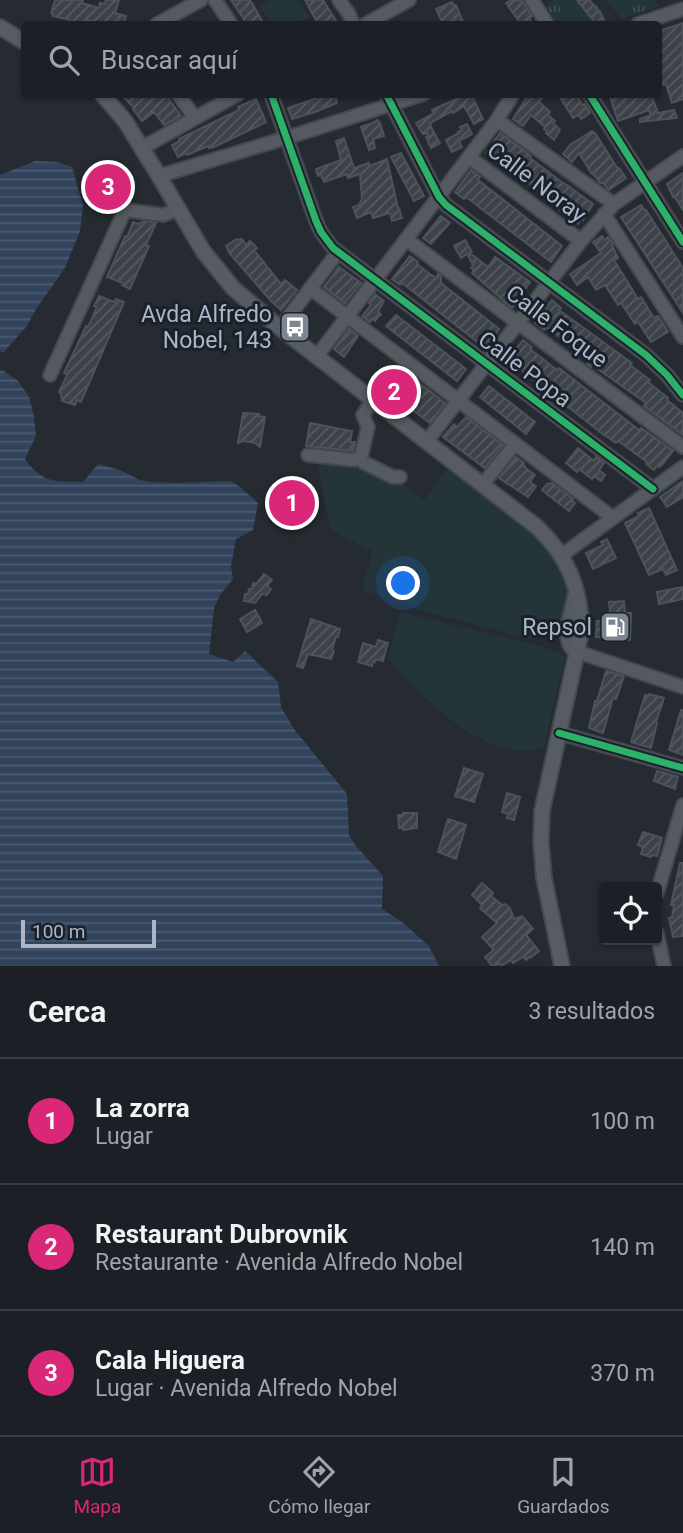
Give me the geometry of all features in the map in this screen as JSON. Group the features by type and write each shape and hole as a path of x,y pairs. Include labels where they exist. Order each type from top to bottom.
{"main road":[{"path":"0,27 21,40"},
{"path":"105,98 142,148 203,251 244,299 484,484 537,527 562,555 575,581 582,616 581,633 542,811 541,842 544,878 562,966"}],"street":[{"path":"162,21 201,0"},
{"path":"215,0 229,21"},
{"path":"339,0 352,21"},
{"path":"371,21 409,0"},
{"path":"532,0 545,21"},
{"path":"647,21 683,9"},
{"path":"181,98 195,118"},
{"path":"142,148 231,98"},
{"name":"Calle Popa","path":"272,98 327,242 653,489"},
{"path":"317,356 497,120 511,98"},
{"path":"592,98 683,242"},
{"path":"159,176 286,138 389,100 439,197 446,205 646,355 681,388"},
{"path":"497,120 614,204"},
{"path":"427,441 580,241 604,214 614,204 683,156"},
{"name":"Calle Noray","path":"469,157 580,241"},
{"path":"50,375 125,210 163,215 178,209"},
{"path":"604,214 683,337"},
{"name":"Calle Foque","path":"406,239 683,447"},
{"path":"280,328 338,252"},
{"path":"310,288 613,518"},
{"path":"309,455 354,460 359,458 368,427 363,415 373,400"},
{"path":"484,484 515,444"},
{"path":"359,458 393,477 400,477"},
{"path":"562,555 683,467"},
{"path":"575,651 683,687"},
{"path":"559,733 683,768"},
{"path":"660,882 683,805"},
{"path":"660,945 664,966"}],"green space":[{"path":"272,0 298,0 310,17 302,21 270,21 260,7"},
{"path":"553,0 593,0 609,21 554,21 545,6"},
{"path":"606,0 655,0 659,6 622,19"},
{"path":"316,459 358,464 399,481 424,500 448,468 520,523 551,554 570,594 564,627 538,631 536,637 530,639 401,605 362,590 372,551 331,530"},
{"path":"400,612 542,647 565,657 544,747 523,751 501,748 458,725 418,691 388,658"}],"water":[{"path":"35,161 57,162 72,167 83,205 80,231 65,268 27,326 3,353 0,350 0,175"},
{"path":"2,370 18,381 29,397 36,436 25,459 44,477 57,481 83,482 98,464 150,482 230,481 258,503 253,530 236,539 231,566 233,579 220,595 214,608 209,654 233,662 245,651 278,682 281,707 294,729 347,794 349,835 383,876 382,909 402,922 429,946 439,966 0,966"}],"building":[{"path":"55,0 83,0 82,3 99,8 100,3 105,4 106,0 119,0 115,13 126,16 125,21 70,21 51,13"},
{"path":"231,0 250,0 262,21 245,21"},
{"path":"305,0 323,0 336,21 316,21"},
{"path":"522,0 532,16 529,18 531,21 519,21 506,3"},
{"path":"577,0 589,0 604,21 594,21"},
{"path":"452,2 463,21 442,21 436,9"},
{"path":"683,23 683,99 672,103 666,84 663,85 662,82 662,30"},
{"path":"125,98 168,98 181,116 164,125 154,112 142,121"},
{"path":"317,98 336,98 337,103 292,119 288,108"},
{"path":"458,98 473,98 483,119 474,124 464,106 430,123 440,143 431,148 427,133 423,134 416,123 434,113 432,110"},
{"path":"526,98 542,98 539,102 550,112 548,115 560,130 554,140 546,133 545,127 531,115 523,126 513,119"},
{"path":"560,98 578,98 590,113 581,119 579,115 573,118"},
{"path":"610,98 652,98 658,113 674,110 677,118 640,122 640,119 651,115 649,110 618,121"},
{"path":"256,99 266,122 212,148 208,146 178,157 172,145 180,141 179,139"},
{"path":"377,120 384,136 373,139 375,148 369,150 361,127"},
{"path":"467,124 472,134 459,141 462,147 452,152 446,140 459,133 462,130 460,127"},
{"path":"592,131 626,178 609,190 591,173 579,153 572,162 563,154 570,145"},
{"path":"500,133 593,204 583,220 578,224 553,205 551,200 486,152"},
{"path":"344,138 354,168 387,159 402,218 392,221 390,213 373,218 371,212 357,218 353,207 359,205 362,199 360,174 348,178 347,174 324,182 321,175 318,176 316,169 341,160 336,141"},
{"path":"401,153 424,196 414,201 391,157"},
{"path":"471,170 480,177 478,180 562,246 551,262 466,197 464,199 455,192"},
{"path":"683,173 683,210 667,184"},
{"path":"641,205 683,268 683,313 621,217"},
{"path":"441,216 450,223 431,244 423,238"},
{"path":"144,221 156,223 130,289 107,277 133,222 138,224"},
{"path":"602,236 605,240 608,237 613,244 618,258 614,260 638,299 641,297 654,318 658,316 668,332 651,342 638,322 635,324 621,303 618,305 605,285 596,290 588,277 577,285 570,274 601,253 593,242"},
{"path":"242,239 246,245 250,241 257,248 254,250 281,284 285,280 297,290 281,310 230,254 226,246"},
{"path":"465,240 472,252 470,253 488,267 495,257 530,282 512,308 472,273 473,265 467,254 461,258 454,246"},
{"path":"410,256 436,278 438,274 441,276 441,283 499,329 490,344 485,348 402,283 400,285 392,279"},
{"path":"339,267 361,283 345,303 324,287"},
{"path":"375,294 384,301 378,312 381,314 375,321 372,319 370,322 362,316 371,305 369,303"},
{"path":"99,296 114,302 116,299 124,302 81,402 77,400 75,405 62,401 59,392 67,375 64,373 86,326 88,327"},
{"path":"552,300 561,308 559,310 632,363 630,365 650,380 648,382 683,413 683,435 644,406 646,403 587,364 588,362 547,327 544,330 535,323"},
{"path":"396,315 466,369 457,381 386,326"},
{"path":"349,329 358,336 344,357 334,349"},
{"path":"523,340 532,347 530,349 557,370 559,368 639,430 641,428 673,451 662,465 654,470 647,462 600,432 517,367 515,370 505,363"},
{"path":"406,373 445,403 430,423 390,393"},
{"path":"489,386 535,422 526,434 480,397"},
{"path":"243,413 265,417 260,447 255,443 238,443"},
{"path":"466,417 503,445 485,468 443,437 454,424 457,427"},
{"path":"310,423 352,431 350,442 355,442 353,451 306,446"},
{"path":"578,448 594,461 596,457 604,463 599,470 605,475 601,481 594,476 592,479 579,469 577,472 566,463"},
{"path":"516,457 535,475 530,482 536,486 528,497 499,478"},
{"path":"683,481 683,497 667,507 660,497"},
{"path":"552,483 573,499 575,503 569,511 542,490"},
{"path":"649,508 677,570 666,575 663,569 649,575 625,523"},
{"path":"607,539 616,558 593,569 586,553 603,545 601,542"},
{"path":"264,574 272,580 267,586 271,589 267,595 262,594 255,603 244,601 245,594 252,589 253,583 256,584"},
{"path":"683,587 683,599 659,604 657,592"},
{"path":"624,601 625,613 631,613 630,640 596,637 597,621 611,621 609,602"},
{"path":"255,610 262,623 247,632 240,619"},
{"path":"311,619 340,629 331,659 308,654 303,668 297,666"},
{"path":"378,640 388,643 383,661 376,659 372,666 358,662 363,643 376,647"},
{"path":"606,671 624,676 616,699 613,698 603,733 589,728"},
{"path":"645,695 664,698 651,748 631,742"},
{"path":"683,710 683,755 669,750"},
{"path":"464,768 483,774 474,802 455,796"},
{"path":"657,771 678,777 675,789 654,781"},
{"path":"507,793 520,797 514,820 507,818 508,814 502,812"},
{"path":"417,813 417,828 399,828 398,815"},
{"path":"448,819 466,825 456,859 438,852"},
{"path":"643,832 662,838 657,856 641,854 643,847 638,845"},
{"path":"680,863 683,863 683,936 673,937 669,918 672,917 674,905 671,905"},
{"path":"482,883 493,893 491,896 510,908 514,919 522,916 533,929 526,935 539,951 530,958 526,960 523,957 513,963 511,960 501,966 499,963 492,966 485,957 494,950 482,937 497,923 480,908 482,905 472,895"}],"cycle path":[{"path":"272,98 316,221 333,248 653,489"},
{"path":"388,98 439,197 446,205 646,355 683,395"},
{"path":"592,98 683,242"},
{"path":"559,733 683,768"}],"place":[{"name":"Cala Higuera","path":"108,187"},
{"name":"Avda Alfredo Nobel, 143","path":"295,327"},
{"name":"Restaurant Dubrovnik","path":"394,392"},
{"name":"La zorra","path":"292,503"},
{"name":"Repsol","path":"615,627"}]}
